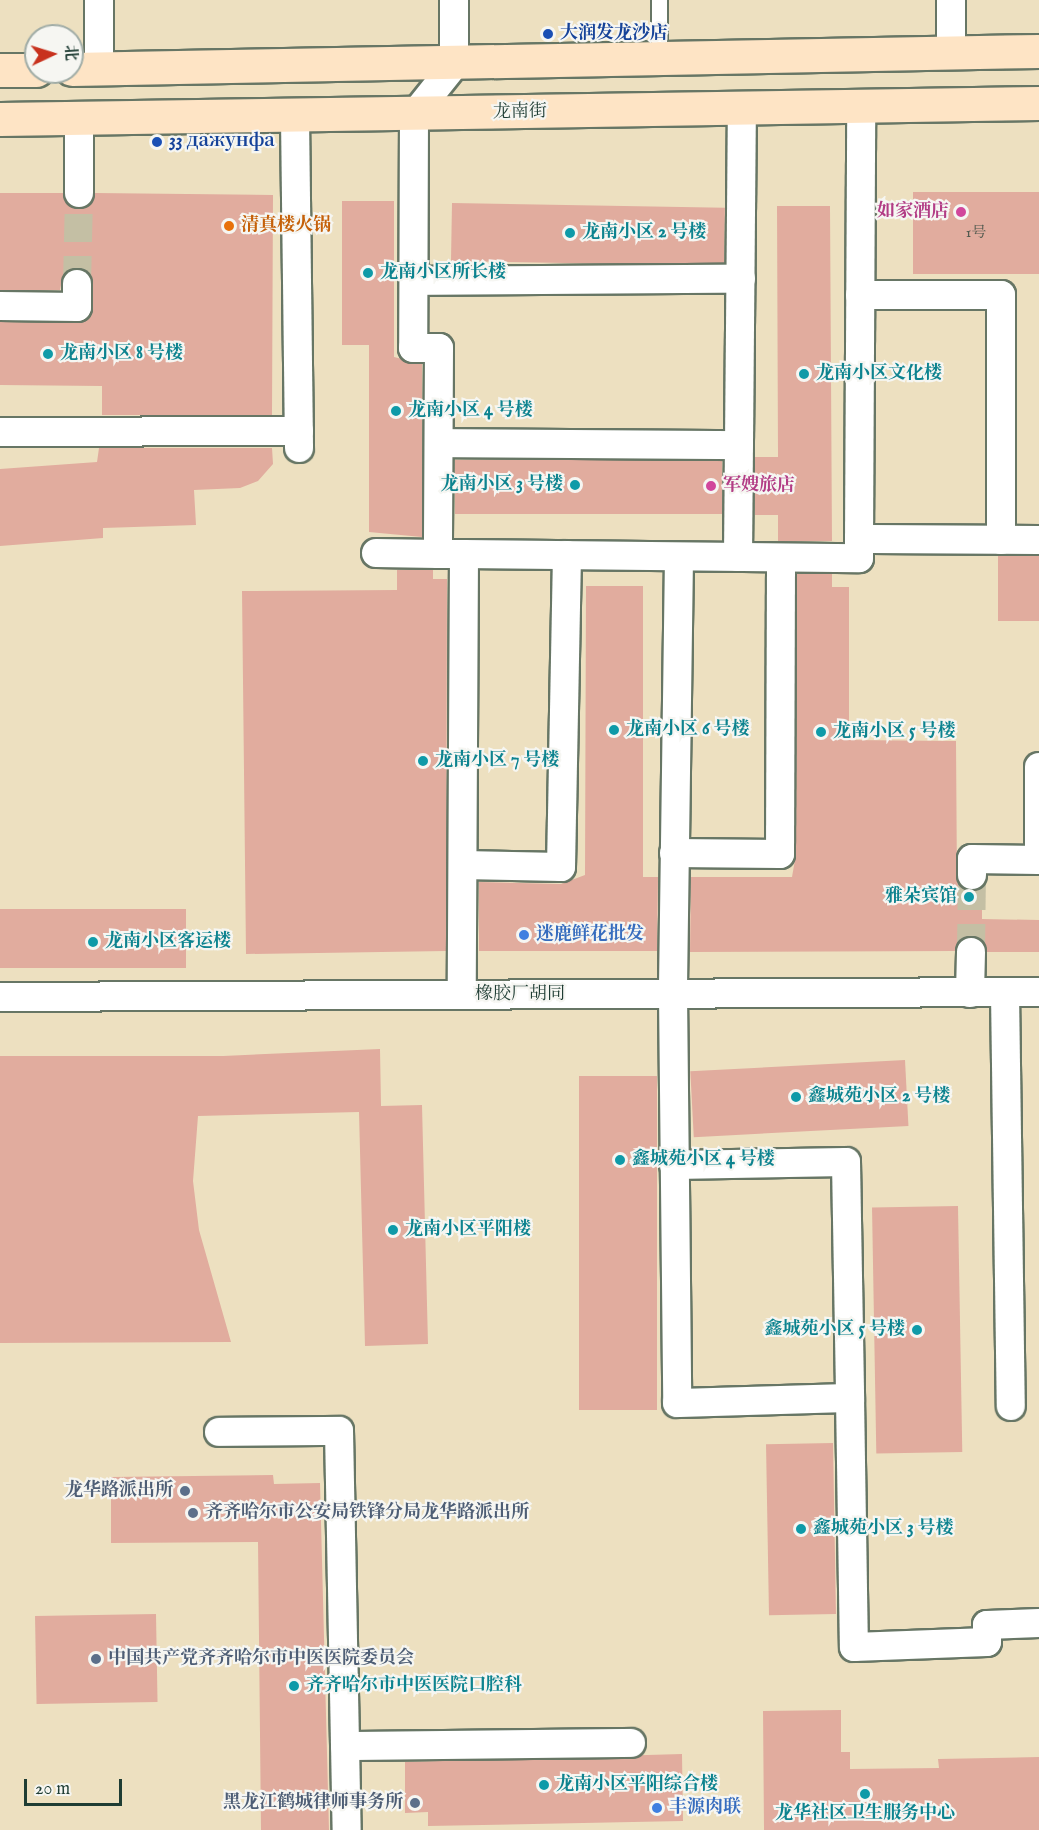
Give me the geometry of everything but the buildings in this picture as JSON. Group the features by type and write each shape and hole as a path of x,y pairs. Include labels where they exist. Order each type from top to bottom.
{"main road":[{"path":"85,69 454,65 1039,51"},
{"path":"0,70 24,70"},
{"name":"龙南街","path":"0,119 295,117 1039,103"}],"street":[{"path":"85,69 99,0"},
{"path":"454,0 454,65 414,115 413,348 439,348 439,443 451,554 463,865 462,995"},
{"path":"951,0 951,53"},
{"path":"376,553 859,558 861,107"},
{"path":"738,558 742,109"},
{"path":"0,432 299,440 295,117"},
{"path":"79,118 79,193"},
{"path":"414,281 741,279"},
{"path":"0,306 77,308 77,285"},
{"path":"860,295 1001,295 1001,540"},
{"path":"439,443 739,446"},
{"path":"859,539 1039,540"},
{"path":"463,865 561,867 567,555"},
{"path":"679,557 673,994 677,1403 850,1398"},
{"path":"674,853 780,854 781,558"},
{"path":"972,876 972,859 1039,860 1039,767"},
{"path":"970,993 971,952"},
{"name":"橡胶厂胡同","path":"0,997 1039,992"},
{"path":"1005,993 1011,1406"},
{"path":"674,1165 846,1162 854,1647 987,1642 987,1625 1039,1623"},
{"path":"219,1432 339,1431 347,1830"},
{"path":"345,1746 631,1743"}],"lane":[{"path":"659,0 659,60"}],"tunnel":[{"path":"77,284 79,193"},
{"path":"971,952 972,875"}],"place":[{"name":"大润发龙沙店","path":"548,34"},
{"name":"33 дажунфа","path":"157,142"},
{"name":"如家酒店","path":"961,212"},
{"name":"清真楼火锅","path":"229,226"},
{"name":"龙南小区 2 号楼","path":"570,233"},
{"name":"龙南小区所长楼","path":"368,273"},
{"name":"龙南小区 8 号楼","path":"48,354"},
{"name":"龙南小区文化楼","path":"804,374"},
{"name":"龙南小区 4 号楼","path":"396,411"},
{"name":"龙南小区 3 号楼","path":"575,485"},
{"name":"军嫂旅店","path":"711,486"},
{"name":"龙南小区 6 号楼","path":"614,730"},
{"name":"龙南小区 5 号楼","path":"821,732"},
{"name":"龙南小区 7 号楼","path":"423,761"},
{"name":"雅朵宾馆","path":"969,897"},
{"name":"迷鹿鲜花批发","path":"524,935"},
{"name":"龙南小区客运楼","path":"93,942"},
{"name":"鑫城苑小区 2 号楼","path":"796,1097"},
{"name":"鑫城苑小区 4 号楼","path":"620,1160"},
{"name":"龙南小区平阳楼","path":"393,1230"},
{"name":"鑫城苑小区 5 号楼","path":"917,1330"},
{"name":"龙华路派出所","path":"185,1491"},
{"name":"齐齐哈尔市公安局铁锋分局龙华路派出所","path":"193,1513"},
{"name":"鑫城苑小区 3 号楼","path":"801,1529"},
{"name":"中国共产党齐齐哈尔市中医医院委员会","path":"96,1659"},
{"name":"齐齐哈尔市中医医院口腔科","path":"294,1686"},
{"name":"龙南小区平阳综合楼","path":"544,1785"},
{"name":"龙华社区卫生服务中心","path":"865,1794"},
{"name":"黑龙江鹤城律师事务所","path":"415,1803"},
{"name":"丰源肉联","path":"657,1808"}]}
